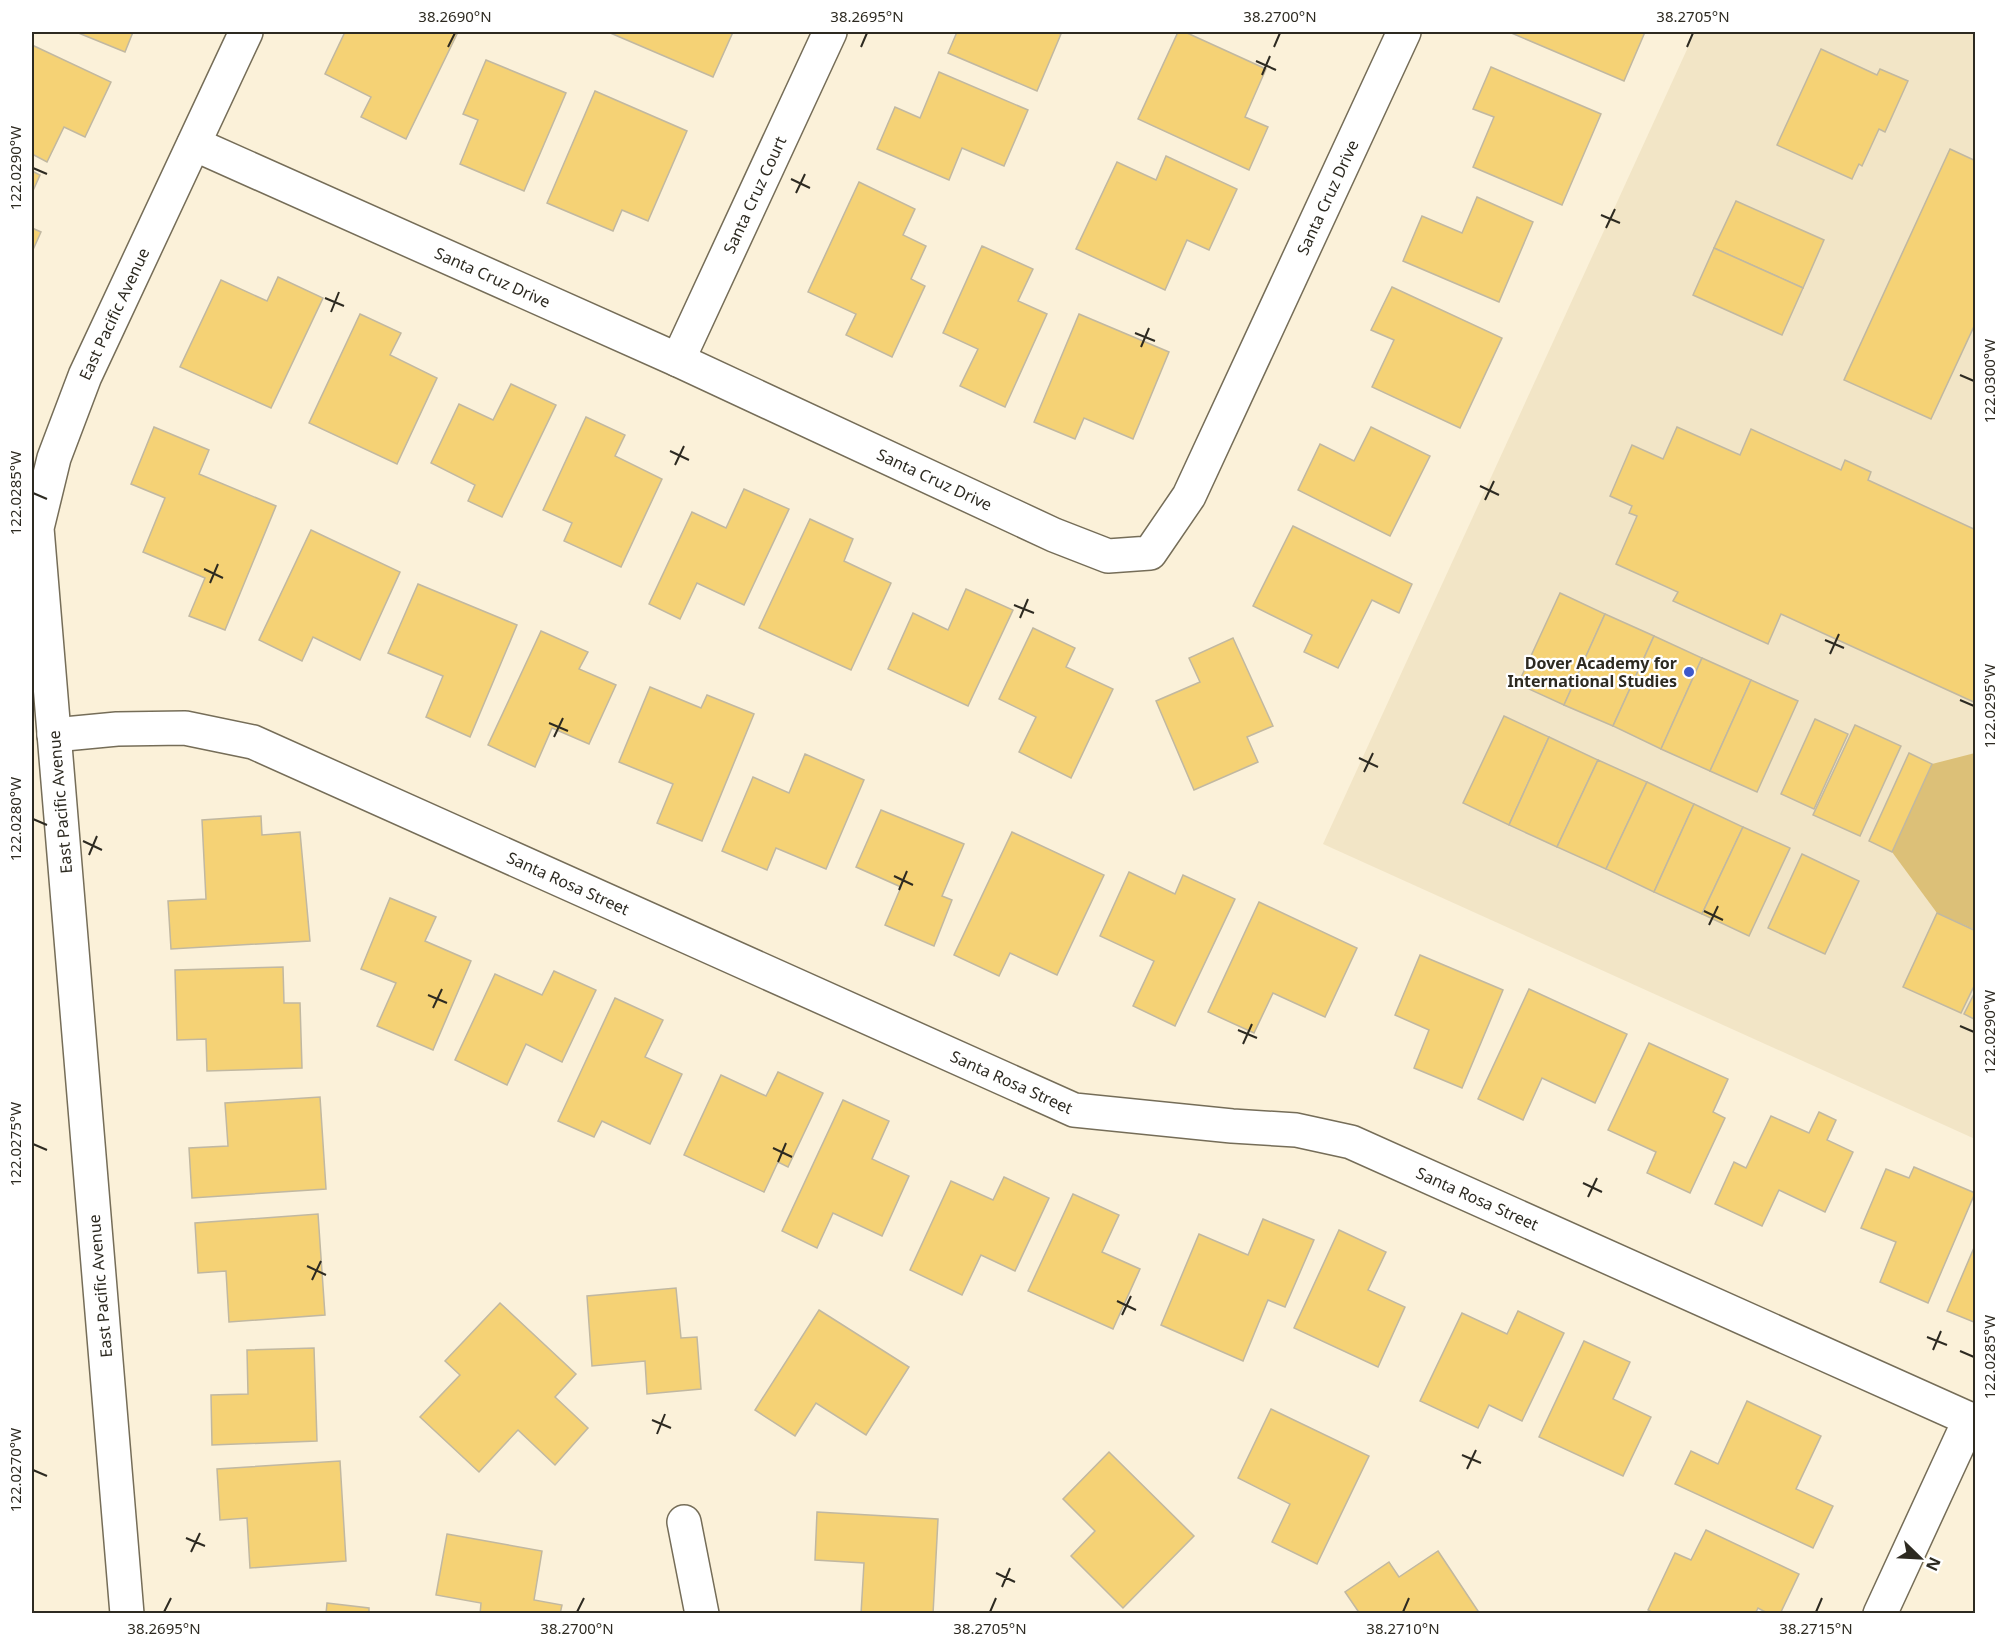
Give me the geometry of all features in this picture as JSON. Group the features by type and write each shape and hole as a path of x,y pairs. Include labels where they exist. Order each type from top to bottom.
{"street":[{"name":"East Pacific Avenue","path":"127,1614 37,528 54,458 85,376 246,32"},
{"name":"Santa Cruz Court","path":"678,360 830,32"},
{"name":"Santa Cruz Drive","path":"194,144 678,360 1054,535 1108,556 1150,553 1189,496 1404,32"},
{"name":"Santa Rosa Street","path":"54,735 117,729 185,728 253,742 1074,1110 1296,1130 1351,1142 1973,1421"},
{"path":"1880,1614 1973,1421"},
{"path":"684,1522 702,1614"}],"shaded area":[{"name":"Dover Academy for International Studies","path":"1695,32 1975,32 1975,1139 1323,844"},
{"path":"1975,753 1975,930 1937,913 1892,852 1932,764"}],"building":[{"path":"76,32 133,32 125,52"},
{"path":"345,32 458,32 406,139 361,117 371,97 325,74"},
{"path":"608,32 733,32 713,77"},
{"path":"957,32 1055,32 1061,34 1037,91 948,53"},
{"path":"1178,32 1185,32 1266,69 1245,117 1268,127 1249,170 1138,119"},
{"path":"1509,32 1645,32 1624,81"},
{"path":"32,45 111,82 85,137 64,127 47,162 32,154"},
{"path":"1821,49 1877,75 1880,69 1908,81 1885,132 1879,129 1862,166 1859,164 1852,179 1777,145"},
{"path":"486,60 566,93 524,191 460,164 478,120 463,114"},
{"path":"1491,67 1601,114 1562,205 1473,167 1494,117 1473,109"},
{"path":"939,72 1028,110 1004,166 962,148 949,180 877,149 895,107 920,118"},
{"path":"595,91 687,131 648,221 622,210 613,231 547,203"},
{"path":"1950,149 1976,161 1976,322 1931,419 1844,380"},
{"path":"1166,156 1237,189 1209,250 1187,240 1165,290 1076,249 1117,162 1156,180"},
{"path":"32,171 40,175 32,193"},
{"path":"859,182 915,209 903,235 926,246 911,279 925,286 892,357 846,335 856,314 808,292"},
{"path":"1477,197 1533,222 1499,302 1403,261 1422,216 1462,233"},
{"path":"1736,201 1824,240 1803,288 1714,248"},
{"path":"32,228 41,232 32,252"},
{"path":"982,246 1033,269 1018,301 1047,314 1005,407 960,386 978,349 943,333"},
{"path":"1714,248 1803,288 1782,335 1693,295"},
{"path":"278,277 323,298 271,408 180,367 221,280 267,301"},
{"path":"1392,287 1502,338 1460,428 1372,387 1394,340 1371,330"},
{"path":"360,314 401,333 390,355 437,378 397,464 309,423"},
{"path":"1079,314 1169,352 1133,439 1084,418 1075,439 1034,422"},
{"path":"511,384 556,405 502,517 468,501 475,485 431,463 459,404 493,420"},
{"path":"586,417 625,435 615,456 662,479 621,567 564,541 572,523 543,510"},
{"path":"154,427 209,450 199,474 276,506 225,630 189,616 205,578 143,552 165,498 131,484"},
{"path":"1371,427 1430,456 1390,536 1298,490 1320,444 1354,461"},
{"path":"1677,427 1740,455 1751,429 1841,470 1845,460 1871,472 1868,480 1976,530 1976,703 1781,614 1768,644 1673,601 1678,592 1616,564 1637,516 1629,513 1632,506 1610,496 1632,445 1663,459"},
{"path":"744,489 789,509 744,605 697,583 680,619 649,604 692,512 726,528"},
{"path":"810,519 853,539 844,561 891,583 851,670 759,628"},
{"path":"1293,526 1412,584 1399,613 1372,600 1338,668 1304,652 1312,635 1253,606"},
{"path":"311,530 400,572 360,660 313,637 302,661 259,640"},
{"path":"418,584 517,625 470,737 426,717 443,676 388,653"},
{"path":"966,589 1013,610 968,706 888,669 913,613 948,630"},
{"path":"1560,593 1605,614 1564,705 1518,684"},
{"path":"1605,614 1654,636 1613,726 1564,705"},
{"path":"1033,628 1075,648 1066,667 1113,689 1071,778 1019,752 1036,717 999,699"},
{"path":"541,631 588,652 579,669 616,685 589,744 552,728 535,767 488,745"},
{"path":"1654,636 1702,658 1661,749 1613,726"},
{"path":"1233,638 1273,726 1247,737 1258,762 1194,790 1156,701 1200,682 1189,658"},
{"path":"1702,658 1751,680 1710,771 1661,749"},
{"path":"1751,680 1798,701 1757,792 1710,771"},
{"path":"650,687 701,708 707,695 754,714 702,841 657,823 673,784 619,762"},
{"path":"1504,716 1549,737 1509,825 1463,803"},
{"path":"1815,719 1848,734 1814,809 1781,794"},
{"path":"1855,725 1901,746 1860,836 1813,815"},
{"path":"1549,737 1598,760 1557,847 1509,825"},
{"path":"1909,753 1932,764 1892,852 1869,841"},
{"path":"805,754 864,780 826,869 776,848 767,870 722,851 753,777 789,793"},
{"path":"1598,760 1647,782 1606,869 1557,847"},
{"path":"1647,782 1694,804 1654,892 1606,869"},
{"path":"1694,804 1743,827 1702,914 1654,892"},
{"path":"881,810 964,844 942,896 952,900 934,946 885,925 901,887 856,867"},
{"path":"261,816 262,835 300,832 310,941 171,949 168,901 206,899 202,820"},
{"path":"1743,827 1790,848 1749,936 1702,914"},
{"path":"1012,832 1104,875 1057,975 1010,953 999,976 954,955"},
{"path":"1802,854 1859,881 1825,954 1768,928"},
{"path":"1129,872 1175,894 1183,875 1235,899 1175,1026 1133,1006 1154,961 1100,936"},
{"path":"390,898 436,917 425,941 471,961 433,1050 377,1026 396,983 361,969"},
{"path":"1259,902 1357,948 1325,1017 1273,993 1254,1033 1208,1012"},
{"path":"1937,913 1976,931 1976,982 1961,1013 1903,987"},
{"path":"1420,955 1503,990 1462,1088 1414,1068 1429,1030 1395,1015"},
{"path":"283,967 284,1003 300,1003 302,1068 207,1071 206,1039 177,1040 175,970"},
{"path":"554,971 596,990 562,1062 526,1044 507,1085 455,1060 495,974 542,995"},
{"path":"1529,989 1627,1034 1595,1103 1542,1078 1523,1120 1478,1099"},
{"path":"1976,990 1976,1020 1964,1014"},
{"path":"615,998 663,1020 645,1057 682,1074 650,1144 602,1121 594,1137 558,1121"},
{"path":"1649,1043 1728,1079 1713,1112 1725,1118 1690,1193 1647,1173 1656,1152 1608,1130"},
{"path":"778,1072 823,1093 788,1167 778,1162 764,1192 684,1155 721,1075 766,1096"},
{"path":"320,1097 326,1189 192,1198 189,1148 228,1146 225,1103"},
{"path":"843,1100 889,1121 872,1159 909,1176 882,1236 833,1213 817,1248 782,1231"},
{"path":"1819,1112 1836,1120 1827,1140 1853,1152 1825,1212 1779,1190 1762,1226 1715,1204 1734,1162 1746,1168 1771,1116 1809,1133"},
{"path":"1914,1167 1975,1193 1928,1303 1880,1282 1896,1242 1861,1228 1886,1169 1909,1178"},
{"path":"1004,1177 1049,1198 1015,1271 981,1255 962,1295 910,1270 951,1181 993,1200"},
{"path":"1073,1194 1119,1215 1102,1252 1140,1269 1113,1329 1028,1291"},
{"path":"318,1214 325,1315 229,1322 226,1271 198,1273 195,1223"},
{"path":"1263,1219 1314,1240 1285,1307 1268,1300 1243,1361 1161,1325 1199,1234 1248,1255"},
{"path":"1339,1230 1386,1252 1368,1290 1405,1307 1378,1367 1294,1328"},
{"path":"1976,1243 1976,1323 1947,1311"},
{"path":"676,1288 681,1338 697,1337 701,1389 647,1394 645,1361 592,1366 587,1296"},
{"path":"500,1303 576,1374 555,1397 588,1428 555,1465 518,1430 479,1472 420,1417 460,1375 445,1361"},
{"path":"819,1310 909,1367 866,1435 816,1403 795,1436 755,1410"},
{"path":"1518,1311 1564,1333 1522,1421 1489,1405 1478,1428 1420,1401 1462,1313 1507,1334"},
{"path":"1584,1341 1630,1362 1613,1399 1651,1417 1623,1476 1539,1437"},
{"path":"314,1348 317,1441 212,1445 211,1395 248,1394 247,1350"},
{"path":"1747,1401 1821,1436 1796,1489 1833,1506 1813,1548 1675,1484 1691,1451 1718,1464"},
{"path":"1271,1409 1369,1456 1317,1564 1272,1542 1290,1504 1238,1478"},
{"path":"1109,1452 1194,1536 1123,1608 1071,1556 1095,1531 1063,1499"},
{"path":"340,1461 346,1561 250,1568 247,1518 220,1520 217,1469"},
{"path":"817,1512 938,1519 933,1614 861,1614 864,1563 815,1560"},
{"path":"1706,1530 1799,1574 1780,1614 1769,1614 1758,1608 1755,1614 1655,1614 1648,1610 1675,1553 1691,1560"},
{"path":"447,1534 542,1551 534,1600 562,1605 560,1614 480,1614 481,1603 436,1595"},
{"path":"1438,1551 1480,1614 1360,1614 1345,1592 1389,1562 1399,1577"},
{"path":"327,1603 369,1608 369,1614 326,1614"}],"place":[{"name":"Dover Academy for International Studies","path":"1689,672"}]}
